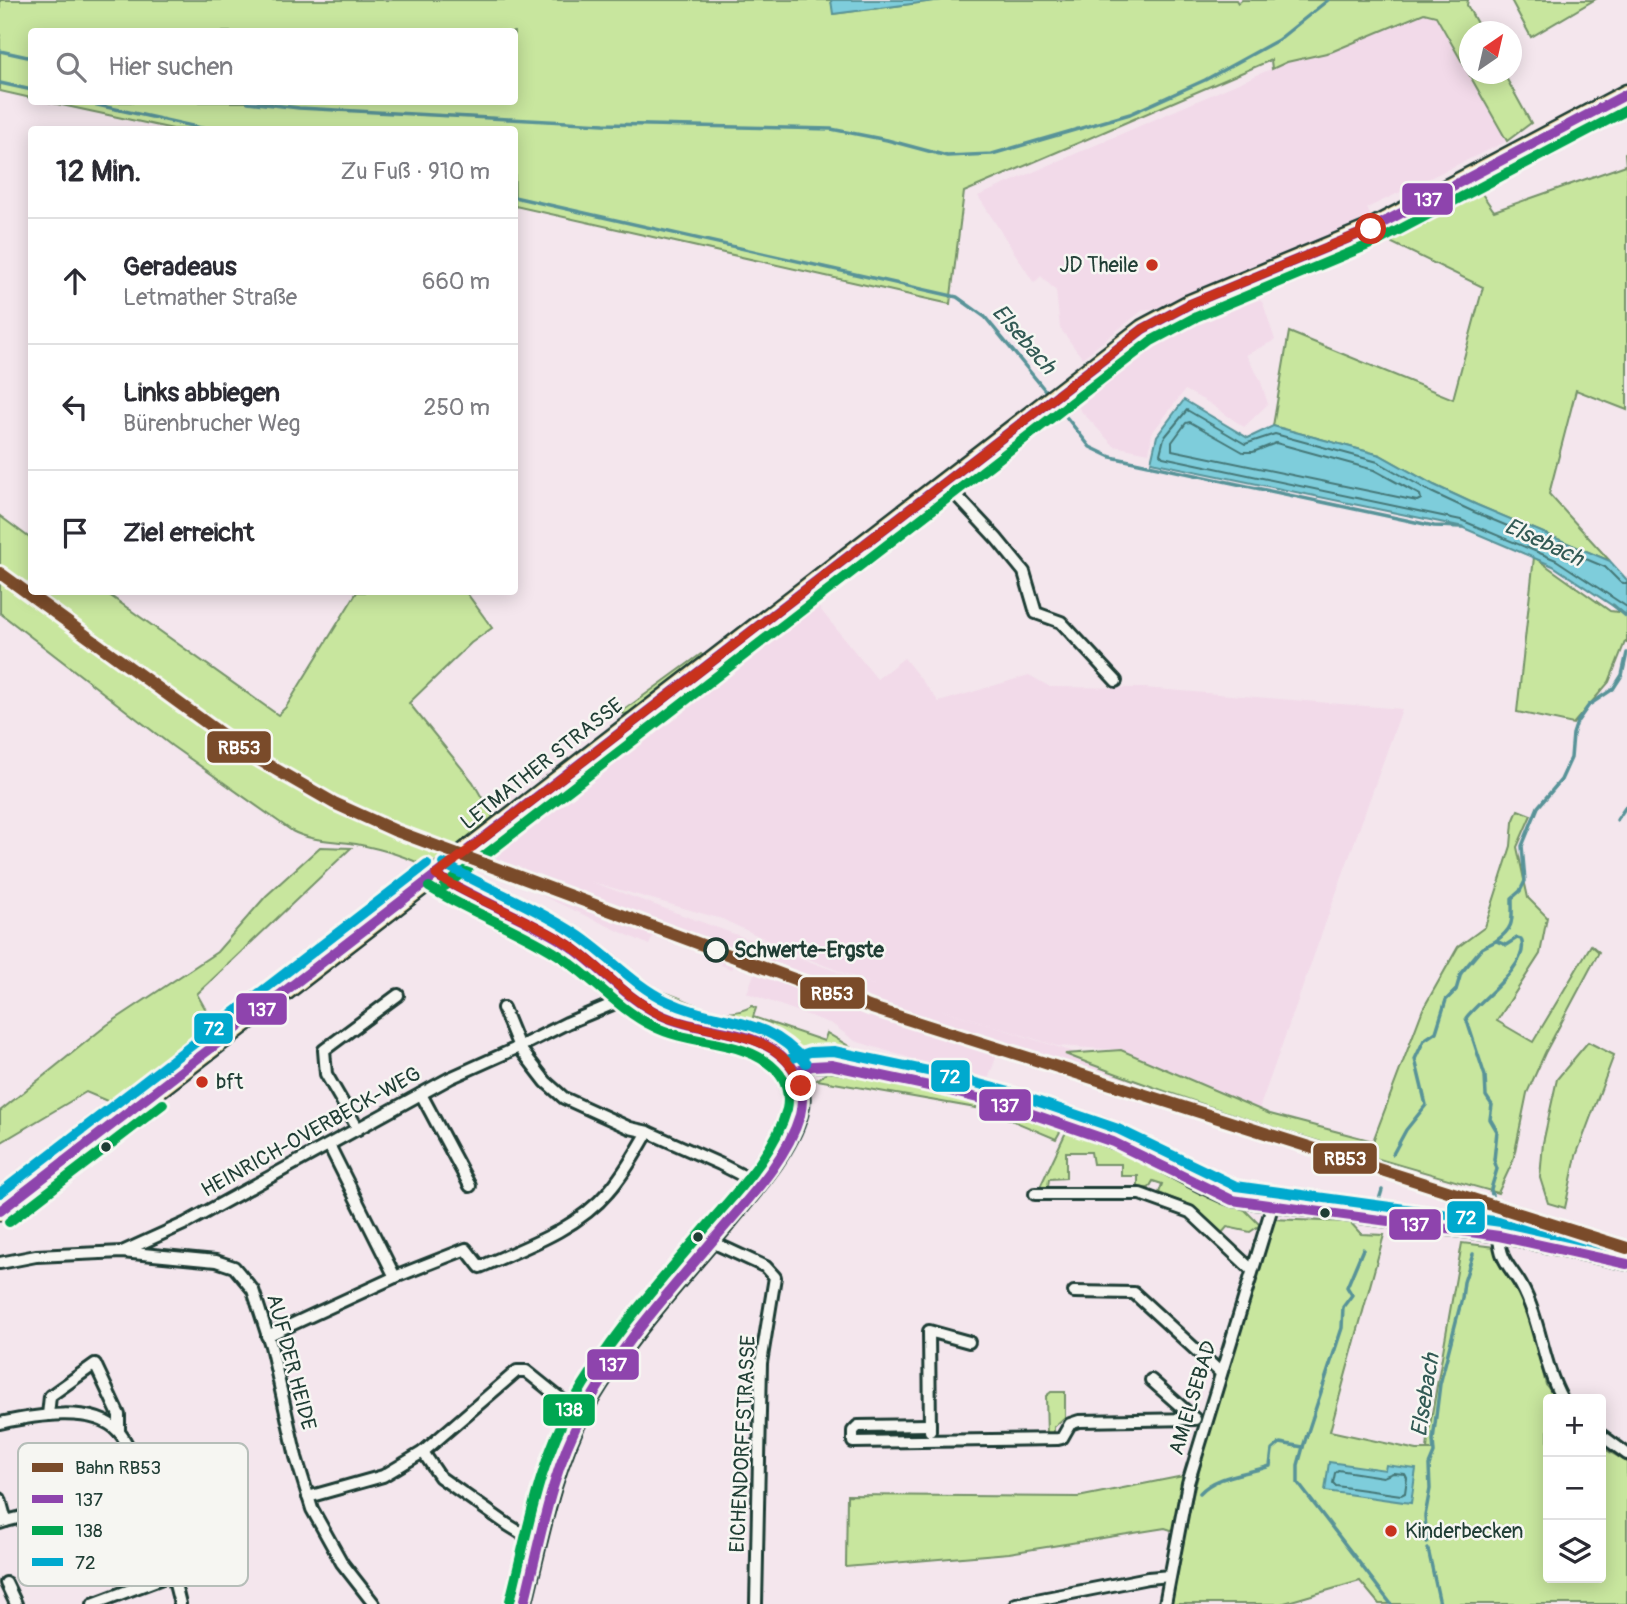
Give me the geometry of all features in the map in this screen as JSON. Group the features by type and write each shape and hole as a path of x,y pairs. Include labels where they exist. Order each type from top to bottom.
{"main road":[{"name":"LETMATHER STRASSE","path":"0,1211 1143,329 1173,312 1371,229 1627,94"}],"street":[{"path":"944,482 997,538 1024,572 1036,613 1060,622 1116,681"},
{"path":"436,875 566,943 629,994 660,1014 756,1041 784,1057 801,1086 802,1099 798,1119 787,1142 759,1184 626,1349 582,1416 565,1454 524,1604"},
{"path":"358,1129 326,1074 324,1050 398,995"},
{"name":"HEINRICH-OVERBECK-WEG","path":"122,1252 186,1223 450,1078 615,1003"},
{"path":"503,1007 519,1047 546,1082 564,1098 630,1128 648,1132 759,1184"},
{"path":"795,1072 812,1066 831,1065 983,1098 1035,1113 1142,1154 1211,1192 1232,1200 1499,1236 1627,1264"},
{"path":"421,1094 470,1186"},
{"path":"267,1336 396,1277 466,1250 480,1267 568,1226 608,1192 628,1166 648,1132"},
{"path":"329,1145 396,1277"},
{"path":"1035,1194 1140,1194 1153,1198 1190,1212 1252,1270"},
{"name":"AM ELSEBAD","path":"1165,1604 1200,1421 1221,1373 1272,1207"},
{"path":"1499,1236 1503,1259 1521,1285 1531,1307 1553,1382 1559,1394"},
{"name":"EICHENDORFFSTRASSE","path":"712,1242 766,1267 775,1277 761,1363 756,1604"},
{"name":"AUF DER HEIDE","path":"0,1264 36,1256 122,1252 216,1261 234,1267 253,1290 312,1509 342,1563 374,1604"},
{"path":"1074,1292 1134,1293 1221,1373"},
{"path":"930,1441 929,1331 969,1342"},
{"path":"48,1415 50,1396 95,1364 119,1415 119,1432 124,1443"},
{"path":"308,1497 383,1476 423,1452 517,1371 526,1371 582,1416"},
{"path":"1151,1380 1200,1421"},
{"path":"0,1423 33,1416 77,1415 102,1422 119,1432"},
{"path":"930,1425 858,1426 853,1431 853,1442 1058,1439 1062,1438 1070,1424 1079,1421 1200,1421"},
{"path":"1606,1439 1627,1454"},
{"path":"423,1452 440,1477 539,1544"},
{"path":"0,1499 3,1522"},
{"path":"1016,1604 1170,1576"},
{"path":"6,1583 16,1604"},
{"path":"93,1604 141,1586"},
{"path":"176,1586 180,1604"}],"shaded area":[{"path":"1424,13 1436,16 1459,56 1459,84 1475,84 1507,141 1367,208 1371,217 1152,310 1143,310 1082,358 1060,328 1056,291 1041,276 1034,283 978,196 1287,62 1331,52"},
{"path":"1246,288 1263,303 1275,340 1246,355 1260,379 1268,404 1244,427 1185,390 1152,433 1149,453 1114,446 1081,411 1073,398 1143,344"},
{"path":"807,593 877,679 904,658 939,702 1029,675 1050,687 1144,688 1402,709 1259,1109 1121,1050 1057,1046 934,1007 1092,1058 1193,1102 1195,1119 997,1055 987,1082 855,1041 832,1024 747,993 754,974 733,966 731,969 721,965 721,962 653,936 649,945 467,864 474,858 492,863 517,831","holes":["592,882 722,919 806,958 874,985"]}],"green space":[{"path":"0,0 831,0 834,14 942,0 1236,0 1238,3 1242,0 1468,0 1467,5 1476,21 1459,21 1459,56 1436,16 1424,13 1331,52 1287,62 1272,69 1271,60 964,192 950,304 518,207 518,126 159,126 62,105 518,105 518,28 28,28 28,97 0,91"},
{"path":"1511,0 1594,0 1531,37"},
{"path":"1475,84 1510,84 1531,123 1507,141"},
{"path":"1627,152 1627,410 1576,390 1549,494 1610,561 1477,505 1380,455 1273,426 1289,332 1453,399 1483,287 1386,240 1480,191 1494,211 1626,165"},
{"path":"0,516 28,537 28,588 0,566"},
{"path":"1534,557 1610,611 1627,613 1627,643 1625,642 1609,682 1573,724 1517,712"},
{"path":"0,580 222,743 298,788 366,823 444,856 429,868 384,851 316,839 292,831 172,746 0,613"},
{"path":"38,595 109,595 278,715 286,707 355,595 468,595 492,628 471,643 409,703 473,782 493,817 455,850 395,827 324,793 263,756"},
{"path":"701,654 703,656 629,713 624,714 616,709 618,704 624,710"},
{"path":"1518,810 1531,815 1517,847 1528,898 1547,917 1540,954 1497,1021 1533,1042 1591,945 1599,952 1545,1053 1527,1093 1513,1161 1498,1193 1225,1112 1065,1054 1121,1050 1270,1114 1373,1141 1423,1009 1458,947 1485,927 1511,846 1513,822"},
{"path":"320,847 351,848 197,994 216,1028 112,1103 86,1092 0,1143 0,1111 107,1025 217,952 266,896"},
{"path":"652,990 725,1013 752,1006 756,1008 753,1017 824,1041 827,1033 852,1048 997,1092 996,1096 800,1049 759,1030 684,1012 658,1002 649,995"},
{"path":"1588,1042 1614,1055 1576,1156 1565,1208 1548,1203 1540,1178 1543,1143 1557,1079"},
{"path":"828,1072 928,1089 977,1102 976,1108 817,1080"},
{"path":"992,1103 1061,1130 1056,1139 985,1109"},
{"path":"1066,1132 1134,1157 1206,1196 1245,1210 1260,1225 1250,1232 1227,1227 1222,1233 1194,1207 1159,1193 1162,1184 1153,1181 1149,1188 1138,1188 1138,1176 1121,1176 1121,1164 1093,1164 1091,1152 1066,1152 1066,1178 1049,1179 1048,1187 1040,1187"},
{"path":"1270,1219 1350,1222 1361,1234 1384,1235 1330,1431 1417,1450 1432,1450 1427,1449 1429,1431 1462,1243 1495,1247 1508,1277 1528,1310 1546,1385 1553,1394 1543,1394 1543,1583 1606,1583 1606,1450 1627,1462 1627,1604 1379,1604 1360,1581 1281,1604 1171,1604 1168,1596 1223,1375"},
{"path":"1051,1392 1065,1392 1065,1417 1054,1427 1054,1435 1047,1435 1046,1396"},
{"path":"1183,1476 1174,1531 1165,1528 1009,1553 846,1567 847,1495 1078,1497"}],"water":[{"path":"831,0 942,0 833,14"},
{"path":"1184,400 1248,438 1273,426 1380,455 1477,505 1610,561 1627,580 1627,613 1553,566 1459,526 1151,462 1157,436"},
{"path":"1329,1462 1385,1470 1386,1465 1416,1469 1411,1503 1325,1491"}],"waterway":[{"path":"274,105 604,124 831,129 947,156 992,154 1130,114 1205,80 1278,40 1328,0"},
{"path":"0,51 28,57"},
{"name":"Elsebach","path":"0,83 28,89"},
{"name":"Elsebach","path":"98,105 192,126"},
{"name":"Elsebach","path":"518,198 957,297 985,317 1049,395"},
{"name":"Elsebach","path":"1056,404 1090,447 1111,457 1434,526 1462,527"},
{"name":"Elsebach","path":"1613,605 1627,617"},
{"name":"Elsebach","path":"1484,1224 1493,1201 1491,1189 1497,1169 1494,1160 1497,1131 1490,1119 1492,1105 1486,1096 1485,1076 1466,1018 1512,970 1519,959 1521,939 1517,938 1506,945 1496,941 1509,927 1512,898 1520,891 1525,881 1522,846 1538,807 1561,780 1571,758 1577,722 1589,705 1613,689 1622,675 1627,653"},
{"path":"1617,820 1627,805"},
{"path":"1393,1154 1406,1130 1426,1105 1415,1059 1424,1040 1436,1032 1446,1000 1456,990 1461,973 1482,948 1496,941"},
{"path":"1378,1203 1382,1190"},
{"path":"1363,1249 1347,1287 1352,1295 1343,1307 1342,1328 1298,1465 1298,1483 1391,1604"},
{"name":"Elsebach","path":"1427,1542 1425,1516 1430,1489 1429,1465 1434,1453 1433,1440 1440,1384 1473,1254"},
{"path":"1200,1493 1214,1482 1270,1466 1272,1450 1280,1443 1303,1447"},
{"name":"Elsebach","path":"1428,1549 1440,1604"}],"rail line":[{"name":"RB53","path":"0,573 28,593"},
{"name":"RB53","path":"30,595 249,754 334,803 396,831 872,1008 1627,1248"}],"transit line":[{"name":"137","path":"0,1211 1143,329 1190,304 1371,229 1627,94"},
{"name":"138","path":"445,886 1151,341 1196,317 1378,241 1627,110"},
{"name":"72","path":"443,863 560,924 631,978 667,1001 686,1009 758,1028 790,1047 806,1063"},
{"name":"72","path":"0,1193 427,864"},
{"name":"137","path":"436,875 567,944 634,999 659,1014 691,1025 743,1036 774,1050 791,1067 802,1093 800,1115 777,1162 630,1341 583,1413 554,1482 524,1604"},
{"name":"138","path":"429,887 560,956 628,1011 653,1026 684,1037 733,1047 763,1060 779,1074 787,1093 788,1104 781,1126 763,1159 633,1314 572,1404 560,1427 542,1475 510,1601"},
{"name":"72","path":"790,1059 810,1052 834,1051 942,1074 1013,1093 1118,1129 1236,1186 1501,1222 1627,1250"},
{"name":"137","path":"795,1072 812,1066 831,1065 1009,1106 1113,1142 1232,1200 1499,1236 1627,1264"},
{"name":"138","path":"9,1222 163,1104"}],"place":[{"name":"JD Theile","path":"1152,265"},
{"name":"Schwerte-Ergste","path":"716,950"},
{"name":"bft","path":"202,1082"},
{"name":"Kinderbecken","path":"1391,1531"}],"route":[{"path":"801,1086 790,1064 769,1047 743,1036 685,1023 660,1014 629,994 566,943 436,875 1143,329 1190,304 1371,229"}]}
